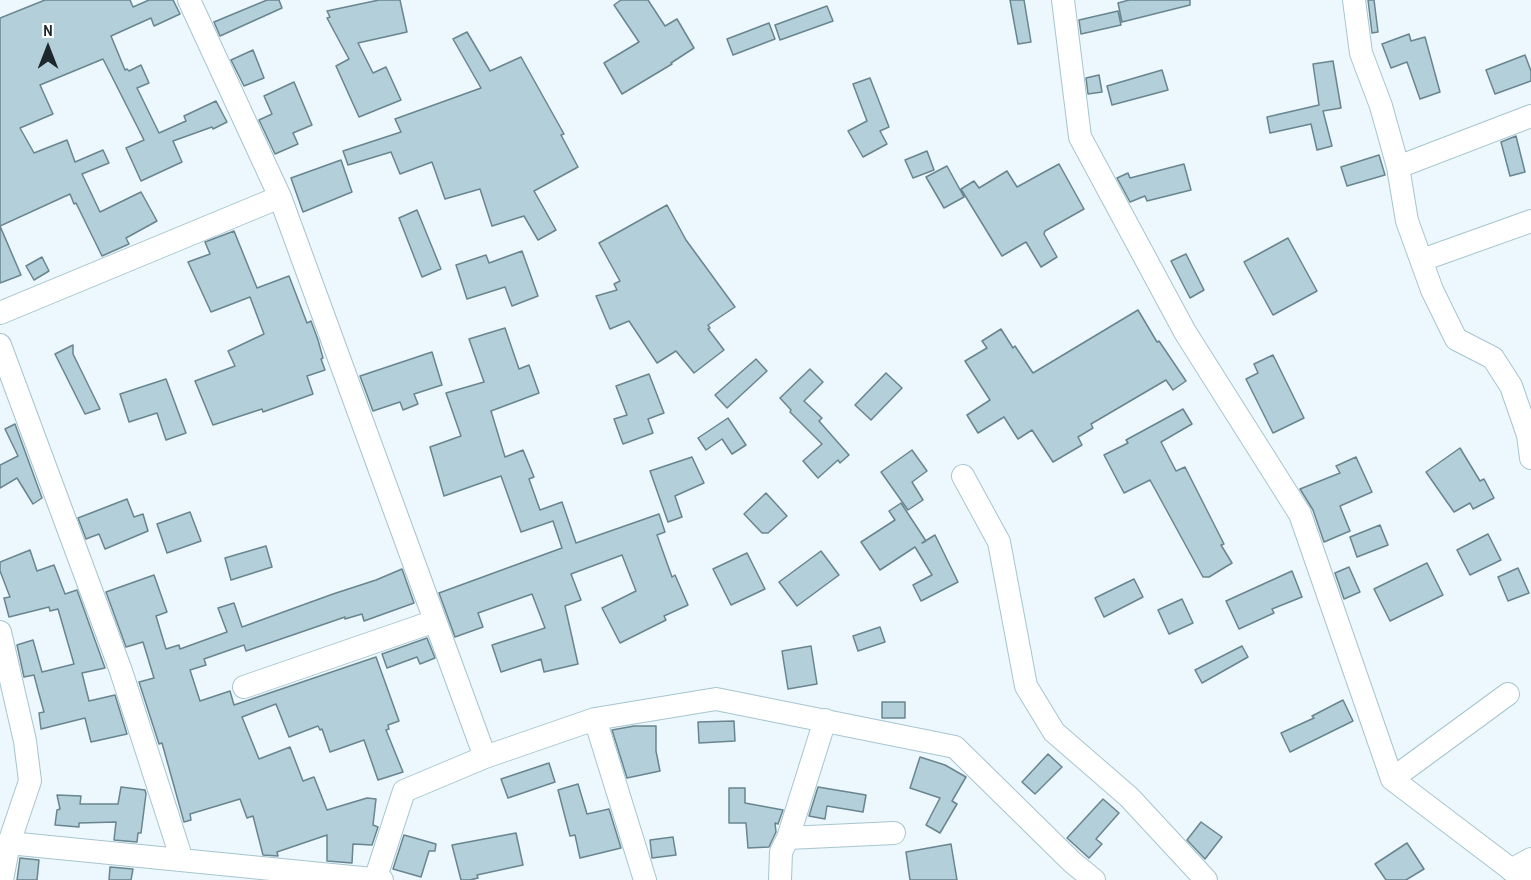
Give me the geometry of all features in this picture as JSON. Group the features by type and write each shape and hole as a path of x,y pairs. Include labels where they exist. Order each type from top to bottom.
{"street":[{"path":"189,0 280,197 486,757"},
{"path":"1063,0 1080,137 1185,332 1300,514 1392,779 1523,870"},
{"path":"1354,0 1361,53 1381,106 1398,167 1407,221 1432,290 1456,339 1493,358 1511,386 1528,435 1531,458"},
{"path":"1398,167 1531,116"},
{"path":"0,313 280,197"},
{"path":"1422,260 1531,221"},
{"path":"0,345 121,671 182,860"},
{"path":"963,476 999,542 1026,686 1054,732 1129,797 1206,880"},
{"path":"244,687 435,621"},
{"path":"0,632 25,741 30,781 9,843 2,880"},
{"path":"1392,779 1508,694"},
{"path":"9,843 378,880 404,791 486,757 595,719 716,699 955,747 1072,862 1094,880"},
{"path":"595,719 645,880"},
{"path":"780,880 782,852 825,720"},
{"path":"788,838 894,833"}],"building":[{"path":"45,0 130,0 133,7 149,0 173,0 180,14 154,26 151,18 111,36 125,70 129,71 141,65 149,83 137,88 159,133 186,121 184,116 216,101 227,122 213,129 212,127 173,141 182,162 141,181 126,148 144,140 103,59 40,85 53,114 20,128 34,153 67,140 75,162 103,150 109,163 82,174 100,212 141,192 157,221 126,238 129,244 102,256 70,194 0,226 0,18"},
{"path":"267,0 279,0 282,8 220,36 214,22"},
{"path":"379,0 400,0 407,32 358,43 373,73 386,67 401,100 359,117 336,66 349,59 327,18 330,17 327,11"},
{"path":"621,0 648,0 665,26 677,19 694,48 622,94 604,63 639,42 614,5"},
{"path":"1010,0 1024,0 1031,42 1018,44"},
{"path":"1129,0 1190,0 1190,5 1122,22 1118,3"},
{"path":"1368,0 1374,0 1378,32 1372,33"},
{"path":"827,6 833,21 780,40 775,25"},
{"path":"1118,11 1121,25 1081,34 1079,20"},
{"path":"769,23 775,39 733,55 727,39"},
{"path":"467,32 490,71 521,57 564,134 561,135 578,167 534,191 556,230 538,240 524,216 492,226 480,189 445,199 432,162 400,174 391,152 348,165 343,151 401,132 395,119 481,88 453,39"},
{"path":"1409,34 1411,41 1425,37 1440,92 1420,99 1407,62 1391,68 1382,44"},
{"path":"253,50 264,78 244,86 231,60"},
{"path":"1525,55 1531,71 1531,81 1495,94 1486,70"},
{"path":"1333,61 1341,108 1323,111 1332,146 1317,150 1311,124 1270,133 1267,117 1319,105 1313,64"},
{"path":"1162,70 1168,90 1112,105 1107,86"},
{"path":"1099,75 1102,92 1088,94 1086,78"},
{"path":"870,78 889,127 880,131 887,144 863,157 848,131 867,121 853,84"},
{"path":"294,82 312,125 293,133 298,144 275,154 259,120 272,114 264,96"},
{"path":"1516,136 1525,172 1510,176 1501,142"},
{"path":"927,151 934,170 913,178 905,160"},
{"path":"1379,155 1385,175 1347,186 1341,167"},
{"path":"341,160 352,192 303,212 291,178"},
{"path":"1059,164 1084,209 1045,231 1044,234 1057,257 1041,267 1026,242 1002,256 961,189 974,181 979,188 1007,171 1017,187"},
{"path":"1184,164 1191,190 1147,201 1145,196 1130,202 1117,178 1128,173 1130,178"},
{"path":"947,166 964,197 944,208 926,177"},
{"path":"667,205 686,240 735,307 708,325 710,328 708,329 724,350 694,373 676,351 657,363 629,321 610,329 596,296 617,290 614,284 620,281 599,243"},
{"path":"417,210 441,269 422,277 399,218"},
{"path":"0,226 21,275 0,283"},
{"path":"234,231 257,288 289,276 307,323 311,321 325,370 307,376 313,394 263,412 262,409 213,425 195,381 235,366 228,351 264,334 250,297 211,312 188,262 210,254 205,242"},
{"path":"1288,238 1317,291 1273,315 1244,262"},
{"path":"522,251 538,296 512,306 505,287 467,299 456,265 486,255 489,263"},
{"path":"1186,254 1204,290 1190,298 1171,261"},
{"path":"42,257 49,271 34,280 26,266"},
{"path":"1138,310 1157,342 1159,341 1186,381 1173,390 1166,380 1091,424 1093,428 1078,437 1082,445 1053,462 1032,430 1018,439 1004,417 978,433 967,415 990,400 965,361 987,348 982,341 1001,329 1033,373"},
{"path":"505,328 519,369 529,365 539,393 491,411 505,457 523,450 534,477 529,479 540,510 562,502 576,543 659,514 665,532 657,535 672,577 675,575 688,605 664,616 666,620 620,643 602,608 636,591 622,555 571,574 581,600 565,606 578,664 544,672 541,659 501,672 492,645 545,628 532,594 478,613 483,627 455,637 439,593 562,548 553,521 521,532 501,476 444,496 430,447 461,436 446,393 484,382 469,339"},
{"path":"73,345 73,354 100,409 85,414 55,354"},
{"path":"432,352 442,385 414,394 418,404 403,410 400,402 373,411 360,376"},
{"path":"1273,355 1304,418 1273,433 1246,379 1258,373 1254,364"},
{"path":"756,359 767,371 727,408 715,395"},
{"path":"810,369 823,382 804,401 822,418 819,421 849,455 840,463 838,460 818,478 803,461 822,444 790,412 791,410 780,398"},
{"path":"886,373 902,388 871,420 855,405"},
{"path":"649,374 664,413 648,419 653,433 623,444 614,419 627,415 616,386"},
{"path":"166,379 186,433 166,440 157,413 129,422 120,394"},
{"path":"1183,409 1192,424 1161,442 1176,471 1185,467 1224,544 1221,545 1232,563 1209,577 1203,577 1150,480 1124,493 1104,455 1128,443 1126,440"},
{"path":"728,418 746,445 732,454 722,439 706,450 698,438"},
{"path":"15,424 42,498 33,504 17,478 0,488 0,465 18,456 5,429"},
{"path":"1460,448 1480,481 1484,479 1494,498 1473,509 1470,503 1454,512 1426,472"},
{"path":"912,450 927,471 912,482 923,500 908,510 881,472"},
{"path":"692,457 704,483 675,496 682,517 668,522 650,471"},
{"path":"1356,457 1372,492 1340,506 1350,531 1324,542 1313,510 1300,489 1340,473 1336,466"},
{"path":"766,493 787,516 768,533 762,533 744,514"},
{"path":"127,499 134,517 143,514 148,531 105,549 99,534 86,539 78,518"},
{"path":"901,503 926,541 935,535 958,582 921,601 913,585 932,575 915,547 880,570 861,542 895,520 889,511"},
{"path":"190,512 201,541 167,553 157,524"},
{"path":"1380,525 1388,545 1357,557 1350,537"},
{"path":"1488,534 1501,560 1470,575 1457,550"},
{"path":"266,546 272,567 231,580 225,558"},
{"path":"30,550 37,571 54,565 65,594 77,590 105,668 82,673 89,701 115,695 127,734 91,742 85,718 41,729 39,713 44,712 34,675 24,677 17,645 33,640 42,672 74,664 58,609 50,611 49,607 9,617 4,598 10,597 0,571 0,562"},
{"path":"821,551 839,575 797,606 779,582"},
{"path":"747,553 765,589 731,605 713,569"},
{"path":"1427,563 1443,595 1390,621 1374,589"},
{"path":"1349,567 1360,592 1344,599 1335,573"},
{"path":"1518,568 1529,593 1508,601 1498,577"},
{"path":"402,569 414,603 364,621 362,614 345,619 345,617 246,651 244,645 204,659 206,665 190,670 200,701 230,691 234,705 376,657 399,721 388,725 389,729 386,730 403,772 378,780 364,740 330,752 322,729 320,730 318,726 289,737 276,704 242,717 259,759 290,747 303,781 314,777 327,810 367,798 376,799 373,825 378,827 372,845 353,844 352,863 327,861 327,835 277,852 278,856 263,855 253,816 247,818 240,799 190,814 191,820 184,822 162,743 159,744 139,682 154,678 143,642 126,647 106,592 154,575 167,612 156,616 166,649 179,645 180,649 227,632 218,608 234,603 242,627"},
{"path":"1292,571 1302,597 1272,609 1274,613 1239,629 1226,601"},
{"path":"1134,579 1143,597 1104,617 1095,598"},
{"path":"1182,599 1193,623 1169,634 1158,610"},
{"path":"880,627 885,642 858,651 853,636"},
{"path":"427,638 435,658 420,664 417,657 387,668 382,654"},
{"path":"811,646 817,684 788,689 782,651"},
{"path":"1242,646 1248,657 1202,683 1195,670"},
{"path":"1343,700 1353,721 1290,752 1281,733 1314,718 1312,716"},
{"path":"882,702 905,702 905,718 882,718"},
{"path":"734,721 735,741 699,743 698,722"},
{"path":"634,726 656,726 656,751 660,771 627,778 612,730"},
{"path":"1048,754 1062,767 1035,794 1022,782"},
{"path":"920,757 945,765 966,777 952,801 957,804 940,833 926,825 940,798 910,788"},
{"path":"549,763 555,782 508,798 501,779"},
{"path":"578,784 587,814 609,809 621,848 580,858 575,835 570,836 558,790"},
{"path":"121,787 145,790 141,833 138,833 137,842 114,840 116,822 79,823 79,827 55,825 57,810 60,809 57,795 81,796 80,804 118,804"},
{"path":"818,787 866,795 863,812 827,806 825,819 809,816"},
{"path":"729,788 745,788 745,803 783,810 778,824 775,823 776,832 769,847 748,848 746,823 729,823"},
{"path":"1103,799 1119,813 1096,839 1102,844 1089,858 1067,838"},
{"path":"1201,822 1222,837 1205,859 1187,840"},
{"path":"516,833 523,865 477,875 478,878 470,880 461,880 452,845"},
{"path":"404,835 436,844 435,851 429,851 421,877 393,869"},
{"path":"673,837 676,855 652,858 650,840"},
{"path":"1407,843 1424,869 1406,880 1386,880 1375,864"},
{"path":"951,844 957,880 910,880 906,852"},
{"path":"20,858 39,860 37,880 17,880"},
{"path":"110,867 133,869 131,880 109,880"}]}
